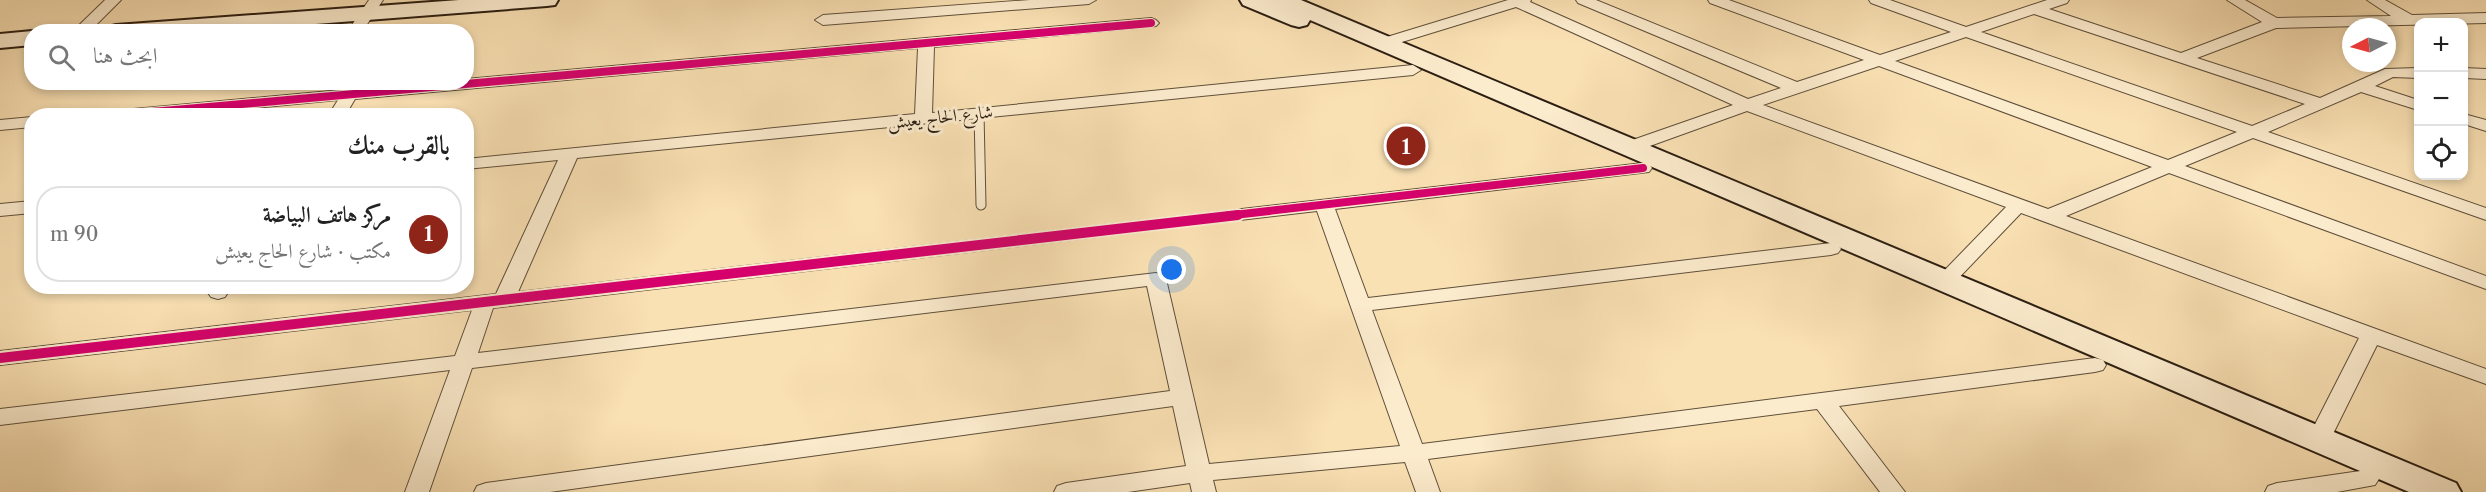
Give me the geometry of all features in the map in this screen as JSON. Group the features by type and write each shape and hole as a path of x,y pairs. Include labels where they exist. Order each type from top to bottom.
{"main road":[{"path":"234,24 548,0"},
{"path":"1251,0 1413,70 1945,281 2443,492"},
{"path":"1299,3 1831,249 2095,365 2397,492"},
{"path":"0,41 24,39"}],"street":[{"path":"88,24 114,0"},
{"path":"873,32 874,0"},
{"path":"474,79 873,32 1089,0"},
{"path":"1583,0 1796,88"},
{"path":"1715,0 2486,283"},
{"path":"1876,0 2486,214"},
{"path":"0,358 1324,205 1637,158 1747,105 2062,0"},
{"path":"2234,0 2274,22"},
{"path":"2374,0 2408,19"},
{"path":"1383,43 1521,1 1747,105 2486,377"},
{"path":"2036,10 2321,104"},
{"path":"2182,58 2274,22 2486,18"},
{"path":"823,20 926,43 1151,23"},
{"path":"922,119 926,43"},
{"name":"شارع الحاج يعيش","path":"474,163 1413,70"},
{"path":"2048,216 2321,104 2391,72 2414,73"},
{"path":"2468,74 2486,74"},
{"path":"2359,86 2414,104"},
{"path":"311,97 316,90"},
{"path":"192,108 384,90"},
{"path":"341,108 350,94"},
{"path":"2468,121 2486,126"},
{"path":"0,125 24,123"},
{"path":"417,492 464,362 570,154"},
{"path":"1324,205 1428,492"},
{"path":"1945,281 2018,205"},
{"path":"0,210 24,208"},
{"path":"1360,305 1831,249"},
{"path":"0,417 1156,279 1202,482"},
{"path":"2319,440 2372,335"},
{"path":"1066,492 1202,482 2095,365"},
{"path":"486,492 1182,397"},
{"path":"1824,400 1893,492"},
{"path":"2277,492 2367,479"}],"lane":[{"path":"979,113 981,205"}],"cycle path":[{"path":"474,83 1151,23"},
{"path":"197,108 399,90"},
{"path":"0,358 1643,168"}],"place":[{"name":"مركز هاتف البياضة","path":"1406,146"}]}
